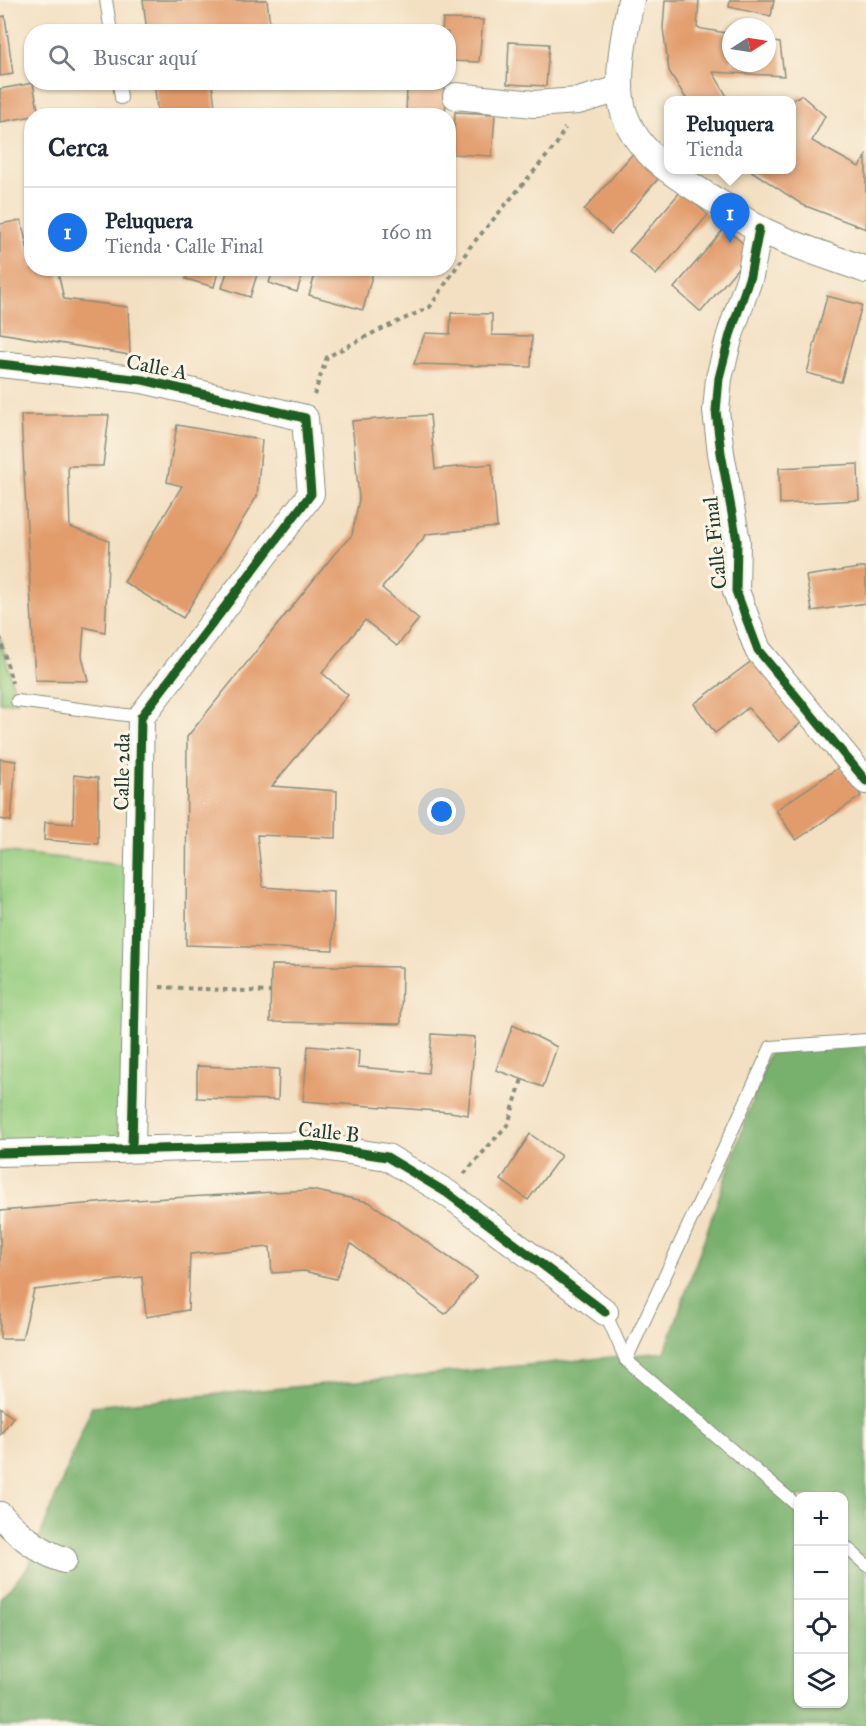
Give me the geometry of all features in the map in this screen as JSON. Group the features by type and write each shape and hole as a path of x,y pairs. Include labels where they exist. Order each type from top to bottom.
{"street":[{"path":"631,0 625,29 620,89 623,111 632,132 652,157 664,166"},
{"path":"456,96 534,104 578,101 620,89"},
{"path":"674,174 759,229 866,270"},
{"name":"Calle Final","path":"759,229 750,276 730,335 719,378 716,411 736,541 736,591 758,650 866,781"},
{"name":"Calle A","path":"0,364 143,380 305,418"},
{"name":"Calle 2da","path":"132,1148 141,717 310,494 305,418"},
{"name":"Calle B","path":"0,1153 310,1145 387,1157 447,1193 605,1312"},
{"path":"0,1515 25,1538 54,1557 64,1560"}],"lane":[{"path":"106,0 110,24"},
{"path":"120,90 121,98"},
{"path":"17,701 141,717"},
{"path":"626,1360 771,1047 866,1040"},
{"path":"605,1312 626,1360 794,1503"},
{"path":"844,1546 866,1565"}],"path":[{"path":"456,268 470,247 556,145 578,101"},
{"path":"305,418 327,357 430,307 451,276"},
{"path":"0,637 17,701"},
{"path":"135,986 270,992"},
{"path":"447,1193 508,1124 522,1079"}],"green space":[{"path":"0,637 17,701 0,703"},
{"path":"0,851 138,867 132,1148 0,1153"},
{"path":"866,1040 866,1726 0,1726 0,1598 27,1569 92,1406 665,1352 771,1047"}],"building":[{"path":"143,0 267,0 270,24 146,24"},
{"path":"665,0 699,0 697,28 722,32 722,72 776,72 776,42 780,43 784,76 713,72 727,96 685,96 669,71 663,28"},
{"path":"730,0 774,0 771,16 729,7"},
{"path":"5,16 13,74 0,76 0,17"},
{"path":"443,19 483,20 479,62 456,61 456,24 443,24"},
{"path":"509,42 549,44 546,86 507,84"},
{"path":"24,85 24,90 34,90 38,108 24,108 24,118 0,122 0,89"},
{"path":"155,90 213,90 215,108 157,108"},
{"path":"407,90 447,90 445,108 406,108"},
{"path":"801,95 825,116 812,141 859,167 866,156 866,229 803,205 756,174 796,174 796,98"},
{"path":"456,112 495,114 492,156 456,154"},
{"path":"636,150 663,173 611,234 584,210"},
{"path":"681,191 708,215 656,275 629,251"},
{"path":"21,220 24,233 24,276 59,276 64,299 128,307 130,355 0,333 0,224"},
{"path":"725,228 752,251 701,312 674,288"},
{"path":"187,276 217,276 214,287 186,279"},
{"path":"226,276 257,276 250,297 222,288"},
{"path":"271,276 302,276 297,292 269,283"},
{"path":"315,276 372,276 363,310 309,295"},
{"path":"827,296 862,305 841,382 807,373"},
{"path":"451,313 492,314 492,335 532,336 531,367 414,364 425,333 450,334"},
{"path":"21,415 109,415 103,466 68,466 70,527 109,541 105,632 84,627 82,656 88,681 35,680"},
{"path":"430,415 435,469 492,464 497,527 427,534 382,588 419,619 397,646 365,620 322,673 348,695 272,786 337,791 336,838 257,835 263,887 334,892 333,950 186,945 187,737 352,535 359,499 352,421"},
{"path":"177,425 262,440 257,496 183,618 124,582 182,486 167,482"},
{"path":"858,464 859,500 780,504 779,468"},
{"path":"866,567 866,603 812,611 806,576"},
{"path":"757,657 809,716 779,742 748,708 715,733 694,704"},
{"path":"0,759 16,761 11,821 0,819"},
{"path":"841,766 861,796 796,840 776,810"},
{"path":"74,775 98,778 98,844 44,840 45,822 73,824"},
{"path":"271,965 402,967 401,1024 270,1022"},
{"path":"513,1025 557,1047 543,1087 496,1070"},
{"path":"432,1034 475,1037 468,1115 303,1101 308,1046 359,1050 358,1067 428,1073"},
{"path":"197,1066 279,1069 278,1100 197,1098"},
{"path":"530,1134 561,1156 528,1200 501,1180"},
{"path":"311,1190 369,1202 477,1277 445,1314 351,1244 336,1279 304,1271 272,1273 270,1247 190,1254 188,1310 146,1317 142,1277 34,1290 22,1339 0,1339 0,1211 134,1200"},
{"path":"0,1407 13,1417 0,1435"}],"cycle path":[{"path":"759,229 750,276 730,335 719,378 716,411 737,541 736,591 758,650 866,781"},
{"path":"0,364 143,380 305,418 311,494 141,717 132,1148"},
{"path":"0,1153 310,1145 387,1157 447,1193 605,1312"}],"place":[{"name":"Peluquera","path":"730,243"}]}
